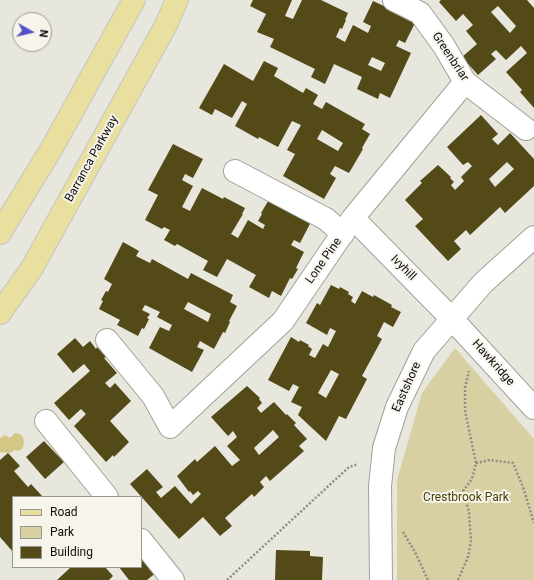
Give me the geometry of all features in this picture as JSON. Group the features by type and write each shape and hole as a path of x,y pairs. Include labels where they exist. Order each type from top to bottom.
{"main road":[{"path":"0,233 52,148 134,0"},
{"name":"Barranca Parkway","path":"0,314 32,268 166,25 177,0"}],"street":[{"name":"Greenbriar","path":"394,0 420,13 444,46 464,82 526,129"},
{"name":"Lone Pine","path":"107,340 153,396 170,427 282,321 348,226 464,82"},
{"name":"Ivyhill","path":"235,170 326,219 348,226 452,318"},
{"name":"Eastshore","path":"381,580 380,486 384,448 397,407 424,351 483,283 534,237"},
{"name":"Hawkridge","path":"452,318 534,408"},
{"path":"46,421 106,496"},
{"path":"142,541 173,580"}],"path":[{"path":"458,580 468,557 471,541 469,512 463,491 472,479 476,463 465,411 464,388 470,370"},
{"path":"476,463 490,460 513,463 523,487 534,523"},
{"path":"227,580 349,467 358,464"},
{"path":"402,530 415,552 428,580"}],"green space":[{"name":"Crestbrook Park","path":"455,348 534,439 534,580 397,580 397,480 422,393"}],"shaded area":[{"path":"15,433 20,434 23,437 23,448 19,451 15,450 10,453 0,452 0,438 5,435 10,438"}],"building":[{"path":"253,0 292,0 285,16 293,19 302,0 321,0 348,13 342,29 340,28 336,37 345,42 353,25 368,33 371,26 363,22 373,1 416,21 405,43 399,40 396,46 411,53 390,98 380,93 378,99 357,89 362,77 334,64 325,84 311,77 315,69 270,47 274,39 257,32 266,14 250,6","holes":["372,57 385,63 381,71 368,65"]},
{"path":"441,0 527,0 534,8 534,108 520,92 522,90 506,72 527,53 521,46 506,60 496,50 491,54 496,59 478,75 462,57 477,44 466,31 473,25 463,14 456,21 439,2","holes":["498,6 516,26 510,33 491,12"]},
{"path":"264,61 278,68 274,76 303,93 306,88 318,95 313,104 322,109 326,102 365,124 362,129 370,134 362,148 363,149 349,173 335,166 330,174 336,178 324,199 283,176 295,154 287,150 301,125 292,121 278,147 259,137 258,139 235,126 247,104 242,101 232,118 215,109 212,115 199,108 224,64 253,81","holes":["322,130 343,143 338,151 317,139"]},
{"path":"481,115 498,134 492,139 498,145 510,133 534,159 534,186 505,213 500,207 470,235 466,230 454,241 461,249 448,261 415,226 423,219 405,200 422,183 420,181 438,165 451,177 450,178 454,182 451,185 455,190 464,181 461,177 472,166 468,162 463,165 447,147","holes":["507,162 514,169 495,187 489,179"]},
{"path":"173,144 203,159 193,178 185,174 182,180 193,186 182,207 190,211 202,188 245,208 231,234 238,238 248,220 263,229 265,225 258,221 270,198 312,220 300,243 294,240 291,245 304,252 296,268 298,269 292,279 290,278 281,296 272,291 269,298 249,287 256,275 227,259 217,277 203,270 208,261 177,244 175,246 164,240 170,230 164,227 162,229 145,220 158,195 148,190"},
{"path":"123,242 139,251 136,256 150,263 152,259 188,279 191,273 233,295 230,302 237,306 229,321 230,322 225,333 223,332 214,349 200,341 197,347 204,350 192,372 149,348 160,327 169,331 172,325 157,317 160,312 145,305 142,310 150,314 147,318 149,319 144,329 142,328 138,336 117,325 120,320 99,309 103,301 101,300 106,291 108,292 112,284 104,279","holes":["188,302 211,314 208,322 184,309"]},
{"path":"331,285 339,289 340,287 349,292 348,294 353,297 351,301 355,304 362,291 373,297 374,295 401,312 393,327 384,322 377,336 382,339 362,376 367,379 346,419 339,416 326,441 298,415 302,407 291,402 299,387 293,384 289,391 268,380 291,337 299,342 300,340 309,345 308,346 312,349 309,355 315,358 323,344 328,347 336,331 330,328 327,335 306,323 317,303 320,305","holes":["331,370 339,374 326,398 318,393"]},
{"path":"75,338 83,347 90,341 96,349 97,347 106,357 104,358 117,373 105,383 110,388 115,383 131,401 110,421 129,442 114,457 113,455 106,462 74,426 86,414 81,409 69,420 54,403 90,371 84,364 73,373 57,354"},
{"path":"247,386 260,398 259,399 262,403 257,408 261,413 274,402 296,423 294,425 307,439 299,446 304,451 270,481 266,476 260,482 264,487 254,497 252,494 225,518 232,526 220,536 203,517 179,539 130,484 147,469 163,487 156,492 161,498 175,486 191,504 201,494 198,491 193,495 190,491 189,492 177,476 195,459 197,462 215,446 232,466 240,460 227,446 237,437 233,431 228,436 211,417","holes":["273,430 279,437 259,455 254,448"]},
{"path":"44,441 64,462 45,479 26,457"},
{"path":"8,453 20,466 14,471 28,487 31,484 42,496 12,496 12,551 0,537 0,460"},
{"path":"276,550 310,551 310,556 323,557 322,580 275,580"},
{"path":"142,553 157,572 147,580 129,580 120,568 142,568"},
{"path":"70,568 106,568 113,576 109,580 57,580"}]}
